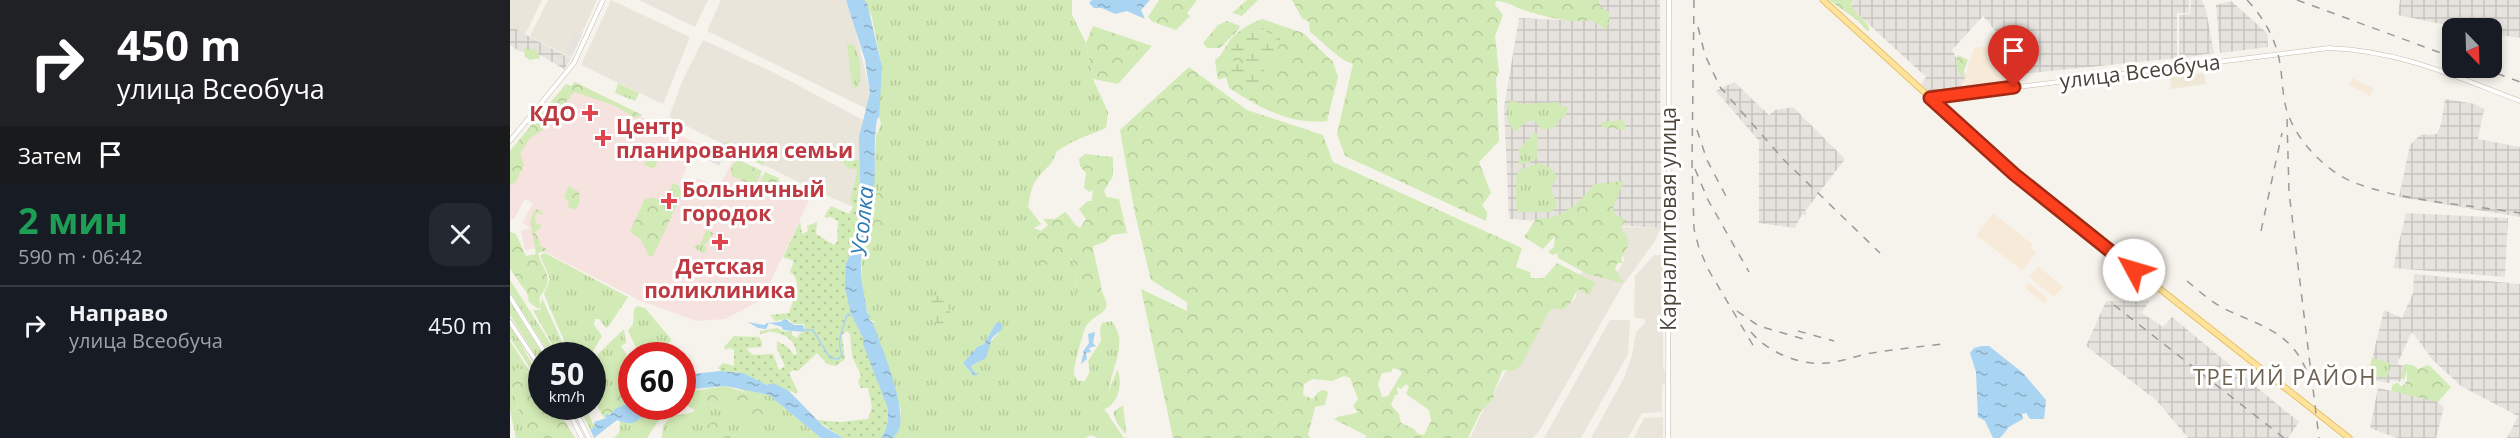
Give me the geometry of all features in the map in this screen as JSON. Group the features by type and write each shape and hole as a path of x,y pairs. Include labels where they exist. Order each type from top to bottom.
{"main road":[{"path":"1822,0 2014,174 2349,438"}],"street":[{"path":"510,141 574,63 603,0"},
{"name":"Карналлитовая улица","path":"1668,438 1669,0"},
{"name":"улица Всеобуча","path":"1930,98 2329,48 2357,49 2427,64 2520,101"},
{"path":"510,297 538,342"},
{"path":"510,322 528,349"},
{"path":"573,420 582,438"},
{"path":"580,420 589,438"}],"shaded area":[{"path":"510,0 542,0 525,35 510,26"},
{"path":"548,0 597,0 571,58 530,36"},
{"path":"611,0 690,37 663,104 581,65"},
{"path":"639,0 708,0 695,27"},
{"path":"721,0 846,0 853,19 870,93 867,109 707,31"},
{"path":"1585,0 1660,0 1661,228 1509,219 1504,107 1519,18 1583,21"},
{"path":"1855,0 2189,0 2189,13 2177,13 2177,58 2023,74 2022,63 1983,16 1952,50 1966,75 1959,93 1939,95 1928,91 1921,84 1926,77 1850,7"},
{"path":"2191,0 2202,0 2214,53 2179,58 2179,15 2190,14"},
{"path":"2400,0 2520,0 2520,38 2502,35 2502,18 2442,18 2442,24 2398,15"},
{"path":"2231,1 2267,33 2268,47 2220,53 2216,5"},
{"path":"510,26 571,59 564,69 540,55 519,51 510,45"},
{"path":"576,32 582,35 572,56 566,53"},
{"path":"703,40 773,72 863,120 860,210 814,190 669,117 684,77"},
{"path":"1997,45 2018,73 2020,81 1966,89 1963,83 1974,48"},
{"path":"2204,73 2206,84 2171,89 2170,77"},
{"path":"2352,78 2374,88 2370,96 2349,85"},
{"path":"1734,82 1769,115 1775,110 1793,107 1845,159 1805,211 1807,213 1805,216 1803,214 1795,228 1759,223 1759,141 1716,91"},
{"name":"Больничный городок","path":"574,84 698,144 680,181 692,187 697,178 709,183 705,193 714,198 732,161 810,198 762,300 725,319 696,321 639,300 537,248 525,250 521,231 531,228 522,223 533,203 525,199 514,219 510,220 510,161"},
{"path":"2445,99 2475,104 2484,109 2478,139 2520,147 2520,217 2399,197 2410,145 2420,135 2437,134"},
{"path":"699,144 724,156 719,166 694,153"},
{"path":"1993,213 2033,245 2030,248 2036,253 2022,270 1976,235"},
{"path":"2406,213 2508,218 2505,277 2393,268"},
{"path":"1615,227 1661,228 1655,241 1621,288 1541,428 1533,438 1470,438 1484,408 1515,356 1553,301 1567,304 1573,301 1576,297 1577,276 1584,271 1616,275 1625,259 1620,252"},
{"path":"1654,255 1663,255 1665,384 1662,385 1662,412 1642,413 1628,438 1591,438 1624,378 1632,355 1636,332 1645,323 1645,319 1634,316 1635,276"},
{"path":"2038,266 2063,287 2054,297 2029,277"},
{"path":"2414,274 2520,284 2520,438 2507,438 2518,416 2461,386 2433,360 2412,332 2397,364 2404,366 2400,382 2391,380 2389,383 2367,379 2384,310 2402,318 2413,293"},
{"path":"2029,283 2048,299 2044,304 2025,288"},
{"path":"2106,301 2149,301 2142,313 2163,327 2172,317 2299,422 2288,438 2188,438 2157,401 2086,346"},
{"path":"1610,320 1630,320 1628,354 1581,438 1544,438"},
{"path":"2378,388 2436,401 2444,407 2436,438 2397,438 2370,428"},
{"path":"1663,417 1663,438 1634,438 1644,418"}],"green space":[{"path":"864,0 1072,0 1072,15 1086,43 1093,79 1108,112 1106,128 1074,141 1057,151 1055,157 1035,182 1030,196 1028,207 1041,224 1027,232 1040,242 1044,253 1070,258 1076,266 1075,291 1091,300 1102,292 1105,309 1086,326 1074,373 1078,381 1085,381 1090,371 1088,361 1101,341 1102,323 1111,321 1119,337 1119,346 1109,391 1117,370 1120,386 1113,403 1104,409 1124,438 1097,438 1091,435 1085,438 893,438 899,430 901,411 873,323 883,316 875,318 870,304 866,306 862,272 862,254 866,237 866,243 879,240 889,200 876,194 873,202 876,136 881,124 878,112 881,63 872,17","holes":["996,323 998,334 982,359 971,366 974,376 963,363 977,347 984,344"]},
{"path":"1159,0 1197,0 1187,13 1190,16 1176,30 1153,22 1148,17"},
{"path":"1247,0 1258,0 1242,16 1232,13"},
{"path":"1292,0 1598,0 1601,7 1609,12 1609,23 1606,29 1591,20 1557,19 1496,1 1495,5 1503,15 1495,36 1499,72 1496,78 1499,141 1479,162 1491,193 1482,205 1487,212 1486,221 1345,156 1337,134 1353,64 1336,55 1310,32 1309,22 1302,18"},
{"path":"1829,0 1854,0 1851,4 1853,8 1870,30 1867,31 1857,20"},
{"path":"1262,19 1303,33 1333,62 1338,77 1327,121 1313,122 1276,114 1229,88 1226,77 1218,80 1215,60 1238,32"},
{"path":"1227,21 1240,26 1238,30 1220,48 1207,48 1203,43 1218,25"},
{"path":"1252,25 1265,29 1269,35 1277,31 1281,36 1275,60 1273,63 1268,62 1264,70 1268,81 1255,87 1240,85 1237,73 1233,73 1231,78 1226,72 1229,59 1242,64 1246,62 1243,55 1230,54 1226,51 1228,44"},
{"path":"1093,26 1152,46 1118,84 1093,79 1086,43"},
{"path":"847,44 854,45 860,66 860,82 858,87 854,88 852,84"},
{"path":"524,48 536,50 540,58 530,60 525,57"},
{"path":"1958,55 1968,60 1962,77 1957,67"},
{"path":"1189,67 1247,110 1323,135 1333,162 1522,248 1516,267 1530,272 1531,278 1544,278 1557,263 1596,283 1589,295 1578,289 1569,305 1563,310 1553,308 1548,313 1522,364 1514,371 1503,370 1493,393 1494,398 1481,411 1468,438 1365,438 1367,436 1334,419 1358,412 1353,406 1358,399 1350,378 1344,376 1332,381 1313,379 1304,384 1303,395 1313,399 1318,392 1324,390 1328,392 1325,405 1315,407 1308,435 1311,438 1173,438 1141,289 1187,311 1187,302 1151,280 1135,214 1120,130","holes":["1393,368 1402,373 1388,396 1382,397 1378,384 1382,373 1391,372","1406,384 1409,387 1406,394 1429,410 1431,421 1424,435 1418,434 1414,429 1401,423 1399,414 1391,405 1395,395 1398,395 1397,387 1401,389"]},
{"path":"575,82 642,115 636,118 613,105 574,92 546,128 530,138 520,154 524,165 515,183 510,185 510,151 566,84 571,86"},
{"path":"618,83 639,93 635,101 615,93"},
{"path":"1512,101 1524,104 1559,102 1561,106 1568,107 1565,117 1560,118 1554,128 1542,129 1534,121 1528,121 1514,132 1507,119 1507,103"},
{"path":"1623,120 1625,130 1602,127 1602,122"},
{"path":"1535,132 1538,134 1537,158 1529,163 1517,165 1520,159 1518,150"},
{"path":"725,142 729,142 734,149 740,148 763,161 764,166 724,147"},
{"path":"653,146 663,150 654,169 644,165"},
{"path":"1085,154 1113,157 1113,176 1104,191 1107,197 1119,199 1127,233 1112,235 1105,242 1093,246 1102,292 1091,300 1077,300 1075,268 1071,258 1063,258 1044,266 1037,261 1044,253 1040,242 1026,232 1034,228 1041,231 1048,225 1043,219 1055,219 1065,212 1080,228 1086,219 1079,209 1088,201 1092,201 1093,190 1089,192 1084,188 1086,173 1080,166 1079,159"},
{"path":"737,159 762,171 755,186 732,176 731,168"},
{"path":"840,159 859,160 862,188 858,214 858,239 846,263 851,314 863,338 887,406 887,423 881,438 843,438 816,420 840,422 868,419 872,407 868,388 861,388 858,381 861,376 852,356 850,334 846,331 842,335 845,359 836,366 827,364 817,353 798,371 793,370 789,373 798,392 796,393 768,385 741,373 723,373 718,368 723,363 734,366 734,350 730,348 725,350 724,347 734,336 759,337 762,347 746,348 753,355 773,354 779,370 785,366 777,349 777,341 788,347 794,355 797,354 792,342 786,337 772,332 760,334 760,331 777,328 784,332 792,330 792,335 797,338 800,333 805,332 804,324 794,324 788,319 775,321 770,315 789,313 795,296 796,280 790,272 794,261 783,257 800,221 802,234 808,231 807,226 817,222 816,234 834,245 837,242 838,221 831,217 825,218 825,215 831,206 849,214 854,206 850,201 857,173 855,168 848,169"},
{"path":"1539,163 1549,167 1557,176 1551,189 1557,205 1552,212 1518,212 1516,175 1521,169"},
{"path":"765,172 779,178 780,183 773,193 758,188"},
{"path":"1624,181 1613,208 1615,214 1626,220 1622,225 1622,231 1626,234 1629,244 1621,259 1623,263 1617,263 1615,269 1619,274 1618,277 1624,281 1622,283 1587,274 1558,258 1557,253 1553,255 1548,252 1554,247 1555,236 1543,249 1524,237 1537,218 1555,216 1570,209 1594,184"},
{"path":"673,183 679,186 682,194 653,256 649,256 640,239 630,232 644,200 651,197 664,202 667,197 665,195"},
{"path":"569,186 579,192 580,200 576,210 568,207 569,204 564,196"},
{"path":"884,189 890,196 882,232 872,249 866,243 876,194"},
{"path":"538,209 544,214 541,215 538,212 535,215 536,224 540,224 541,227 535,232 540,242 539,245 548,250 538,253 548,280 539,298 541,306 538,309 529,302 527,293 510,269 510,232 516,234 526,256 536,254 530,221 534,211"},
{"path":"706,230 714,233 704,246 707,248 705,252 702,253 694,247 700,244"},
{"path":"545,253 628,297 608,327 606,328 599,319 595,319 594,325 602,336 599,342 565,342 544,294 550,279 540,255"},
{"path":"510,280 549,342 542,342 510,292"},
{"path":"937,295 946,303 951,313 949,322 938,327 931,313 923,307 927,299"},
{"path":"542,298 562,342 551,342 533,310 540,310"},
{"path":"510,302 535,342 528,343 510,315"},
{"path":"870,304 875,317 883,316 888,319 881,327 869,320 866,306"},
{"path":"637,306 645,308 671,339 670,342 633,342 628,331 633,324 634,309"},
{"path":"510,326 528,357 528,365 510,338"},
{"path":"624,329 626,342 618,342 618,386 607,390 606,390 606,346"},
{"path":"510,341 528,369 528,373 526,370 511,385 526,438 516,438 510,410"},
{"path":"2372,358 2390,363 2387,378 2368,375"},
{"path":"2404,364 2413,365 2418,369 2430,366 2451,387 2438,402 2391,391 2393,384 2398,383 2402,387 2407,381 2407,371 2404,380 2401,378"},
{"path":"518,368 528,374 528,420 564,420 575,438 526,438 511,385 511,374"},
{"path":"618,386 618,409 606,417 606,390"},
{"path":"726,386 770,401 772,408 763,419 752,420 724,401 724,408 705,403 696,409 696,391"},
{"path":"737,388 769,395 821,438 731,438 725,426 705,427 706,438 662,438 663,426 668,420 696,420 696,409 705,403 724,408 723,400 761,396 753,396"},
{"path":"1123,405 1126,431 1125,434 1113,412"},
{"path":"586,420 591,420 595,427 590,429"},
{"path":"659,420 647,438 614,438 619,433 620,421"},
{"path":"715,421 725,426 731,438 706,438 704,427"}],"water":[{"name":"Усолка","path":"846,0 864,0 867,3 882,67 879,117 875,137 874,189 861,269 869,320 873,323 887,360 899,402 900,426 893,438 881,438 887,423 887,406 863,344 863,338 851,314 845,288 846,263 858,239 860,210 858,203 862,188 859,137 870,93 865,60"},
{"path":"1092,0 1150,0 1141,10 1145,19 1127,11 1115,14 1102,8 1094,8 1089,3"},
{"path":"785,319 794,325 803,325 805,332 783,330 782,327 769,323 766,329 758,328 748,322 764,325 767,323 780,322"},
{"path":"1000,322 1003,328 992,338 986,358 971,366 974,372 979,374 974,376 963,363 977,347 984,344 996,323"},
{"path":"1095,332 1093,343 1096,346 1089,348 1091,352 1086,353 1087,359 1081,364 1084,350 1089,343 1088,334"},
{"path":"1989,346 2023,373 2046,400 2044,419 2030,419 2026,413 2022,414 2023,419 2009,427 2000,438 1993,438 1985,421 1978,417 1976,372 1970,353 1974,348"},
{"path":"720,371 743,373 767,385 773,383 789,391 823,426 843,438 821,438 769,395 726,386 696,389 696,374"},
{"path":"618,408 618,420 638,420 629,423 617,420 594,438 590,429 595,427 594,422 606,420 606,414 610,415"}],"waterway":[{"path":"805,330 813,330 830,358 839,359 842,354 841,334 847,315 851,314"}],"railway":[{"path":"1694,0 1692,163 1694,229 1708,269 1757,352"},
{"path":"2247,0 2259,14 2276,46 2285,102 2292,124 2306,145 2333,171 2353,182 2392,194 2520,213"},
{"path":"2297,0 2442,53"},
{"path":"1698,27 1705,55 1720,87 1784,160 1880,253"},
{"path":"2502,75 2520,82"},
{"path":"2287,119 2289,192 2319,438"},
{"path":"1697,130 1707,160 1729,202"},
{"path":"2261,231 2282,133"},
{"path":"1695,169 1708,200 1749,272"},
{"path":"2187,281 2220,306 2283,339 2292,347 2307,372"},
{"path":"2114,305 2284,438"},
{"path":"1737,311 1759,326 1807,340"},
{"path":"1798,331 1834,341"},
{"path":"1751,332 1766,346 1785,356 1816,363 1942,344"}],"place":[{"name":"КДО","path":"590,113"},
{"name":"Центр планирования семьи","path":"603,138"},
{"name":"Больничный городок","path":"669,201"},
{"name":"Детская поликлиника","path":"720,242"}],"district":[{"name":"ТРЕТИЙ РАЙОН","path":"2285,376"}],"route":[{"path":"2014,87 1930,98 2014,174 2134,270"}]}
